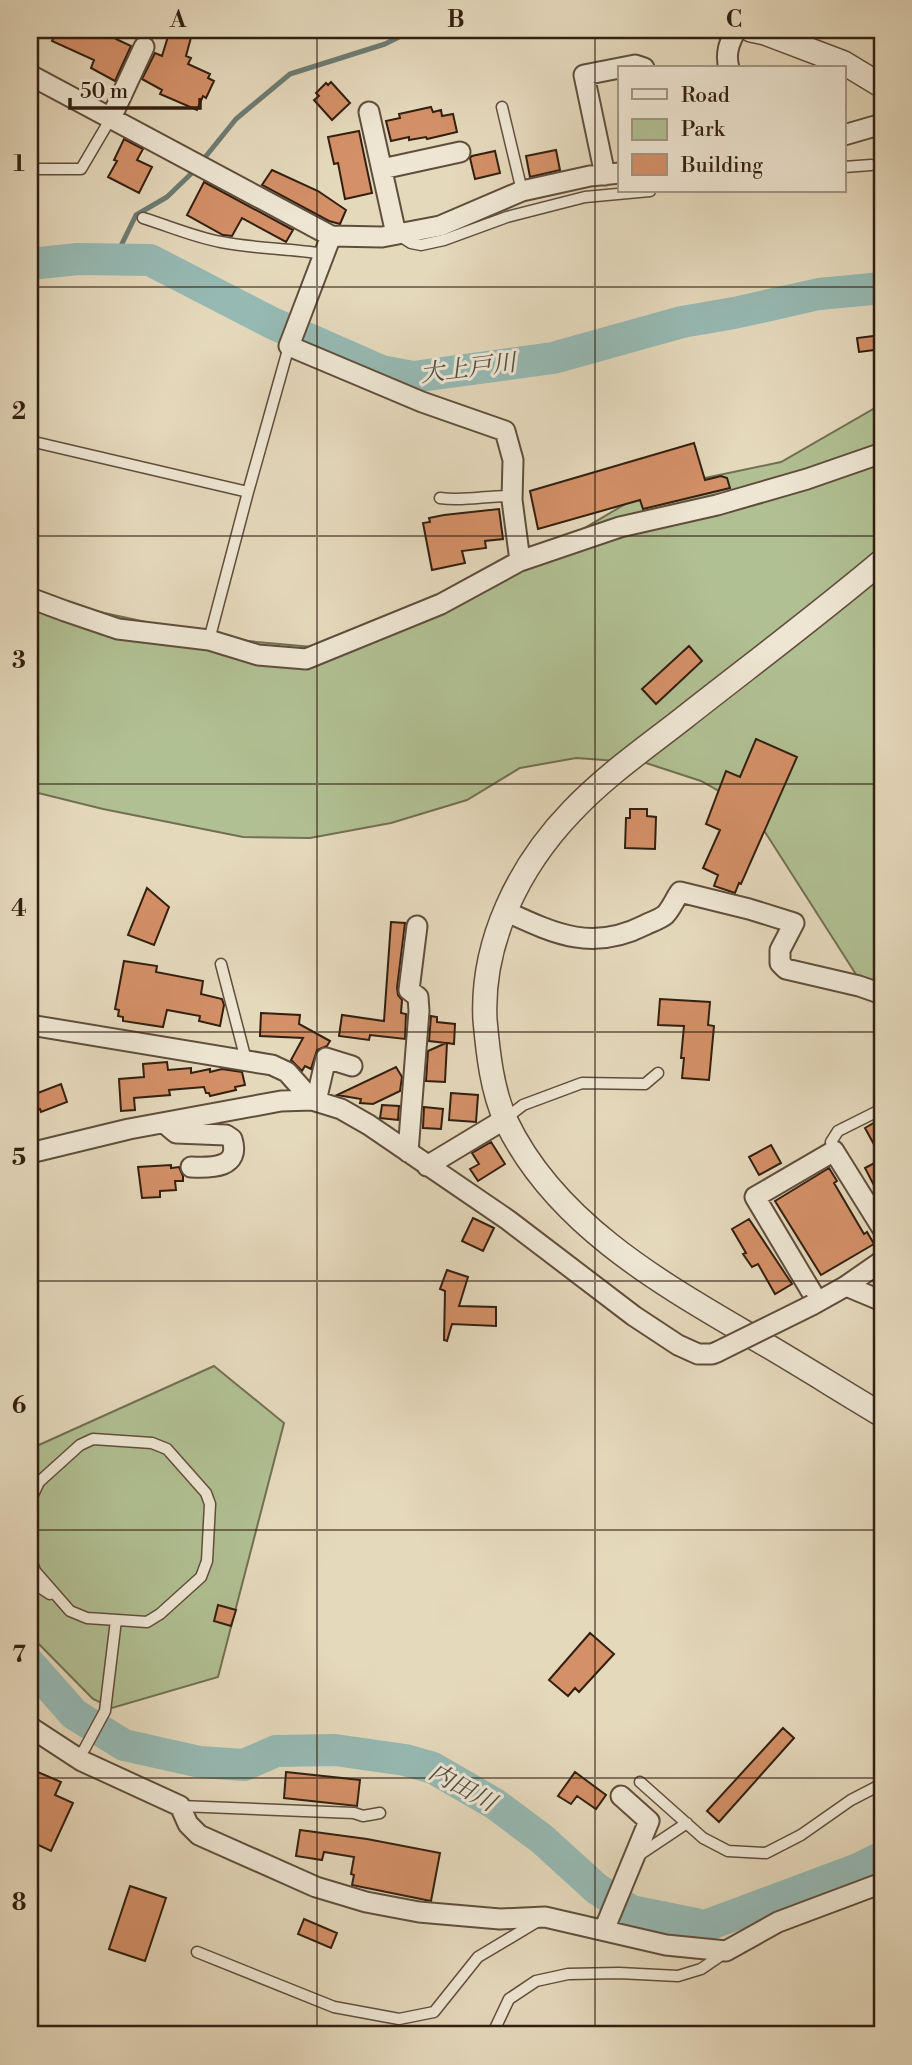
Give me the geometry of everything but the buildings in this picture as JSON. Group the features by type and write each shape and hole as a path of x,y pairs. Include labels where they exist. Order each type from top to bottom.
{"street":[{"path":"728,66 729,42 736,30"},
{"path":"751,30 844,63 882,86"},
{"path":"111,118 144,47"},
{"path":"30,75 210,171 328,245 440,226 522,191 612,174 584,75 618,68"},
{"path":"369,112 396,234"},
{"path":"846,134 882,124"},
{"path":"382,169 460,152"},
{"path":"328,245 289,346 422,402 505,431 513,460 512,496 520,561"},
{"path":"30,597 118,629 209,640 258,655 306,659 441,604 520,561 620,527 717,505 807,479 882,453"},
{"path":"882,561 618,769 571,812 526,870 505,911 494,942 484,994 488,1061 505,1119 541,1177 576,1216 671,1289 882,1415"},
{"path":"505,911 564,935 596,940 631,932 664,915 680,892 794,923 780,950 780,963 786,969 882,994"},
{"path":"408,1152 419,1011 418,997 409,990 417,926"},
{"path":"30,1025 272,1065 287,1072 314,1100"},
{"path":"314,1100 326,1058 352,1066"},
{"path":"30,1153 164,1123 281,1101 314,1100 341,1109 369,1125 508,1220 634,1316 698,1354 718,1352 846,1286 882,1261"},
{"path":"427,1166 505,1119"},
{"path":"164,1123 176,1133 226,1135 232,1139 233,1155 228,1162 216,1167 191,1167"},
{"path":"814,1303 755,1197 834,1151 882,1228"},
{"path":"846,1286 882,1301"},
{"path":"30,1727 180,1806 188,1824 199,1835 316,1887 366,1902 419,1912 500,1919 545,1917 606,1924 666,1945 726,1951 778,1922 882,1883"},
{"path":"606,1924 649,1821 621,1797"}],"lane":[{"path":"502,107 522,191"},
{"path":"30,169 81,169 111,118"},
{"path":"846,167 871,165"},
{"path":"396,234 411,243 421,245 444,240 507,217 585,197 639,192"},
{"path":"143,218 223,243 283,249 328,245"},
{"path":"209,640 289,346"},
{"path":"30,441 248,492"},
{"path":"440,498 457,501 512,496"},
{"path":"221,964 246,1060"},
{"path":"505,1119 523,1105 582,1083 645,1084 658,1073"},
{"path":"834,1151 831,1142 838,1131 882,1109"},
{"path":"30,1542 33,1497 39,1482 80,1446 93,1439 152,1443 167,1449 206,1493 210,1504 207,1562 201,1577 160,1614 147,1622 87,1618 70,1611 35,1571 30,1557"},
{"path":"30,1581 61,1601"},
{"path":"81,1753 105,1711 116,1620"},
{"path":"640,1782 704,1838 728,1851 766,1853 802,1835 851,1800 882,1784"},
{"path":"180,1806 363,1816 380,1812"},
{"path":"633,1859 687,1823"},
{"path":"197,1952 334,2007 399,2019 434,2012 478,1957 545,1917"},
{"path":"492,2035 509,1999 536,1982 568,1973 678,1976 701,1969 726,1951"}],"green space":[{"path":"882,404 882,1015 765,832 740,803 701,781 646,763 576,758 520,768 467,800 391,823 310,838 243,837 103,809 30,791 30,597 225,639 313,647 539,555 632,500 705,478 781,462"},
{"path":"214,1366 284,1423 218,1677 112,1708 93,1699 30,1635 30,1449"}],"waterway":[{"path":"202,161 236,119 290,74 385,44 413,30"},
{"path":"114,260 136,215 167,197 196,169"},
{"name":"大上戸川","path":"30,264 78,259 150,260 272,323 381,371 413,377 553,358 682,322 819,294 882,288"},
{"name":"内田川","path":"30,1664 74,1714 124,1745 200,1762 244,1765 276,1751 335,1750 405,1760 433,1768 495,1804 542,1839 597,1889 631,1911 705,1926 858,1869 882,1857"}]}
